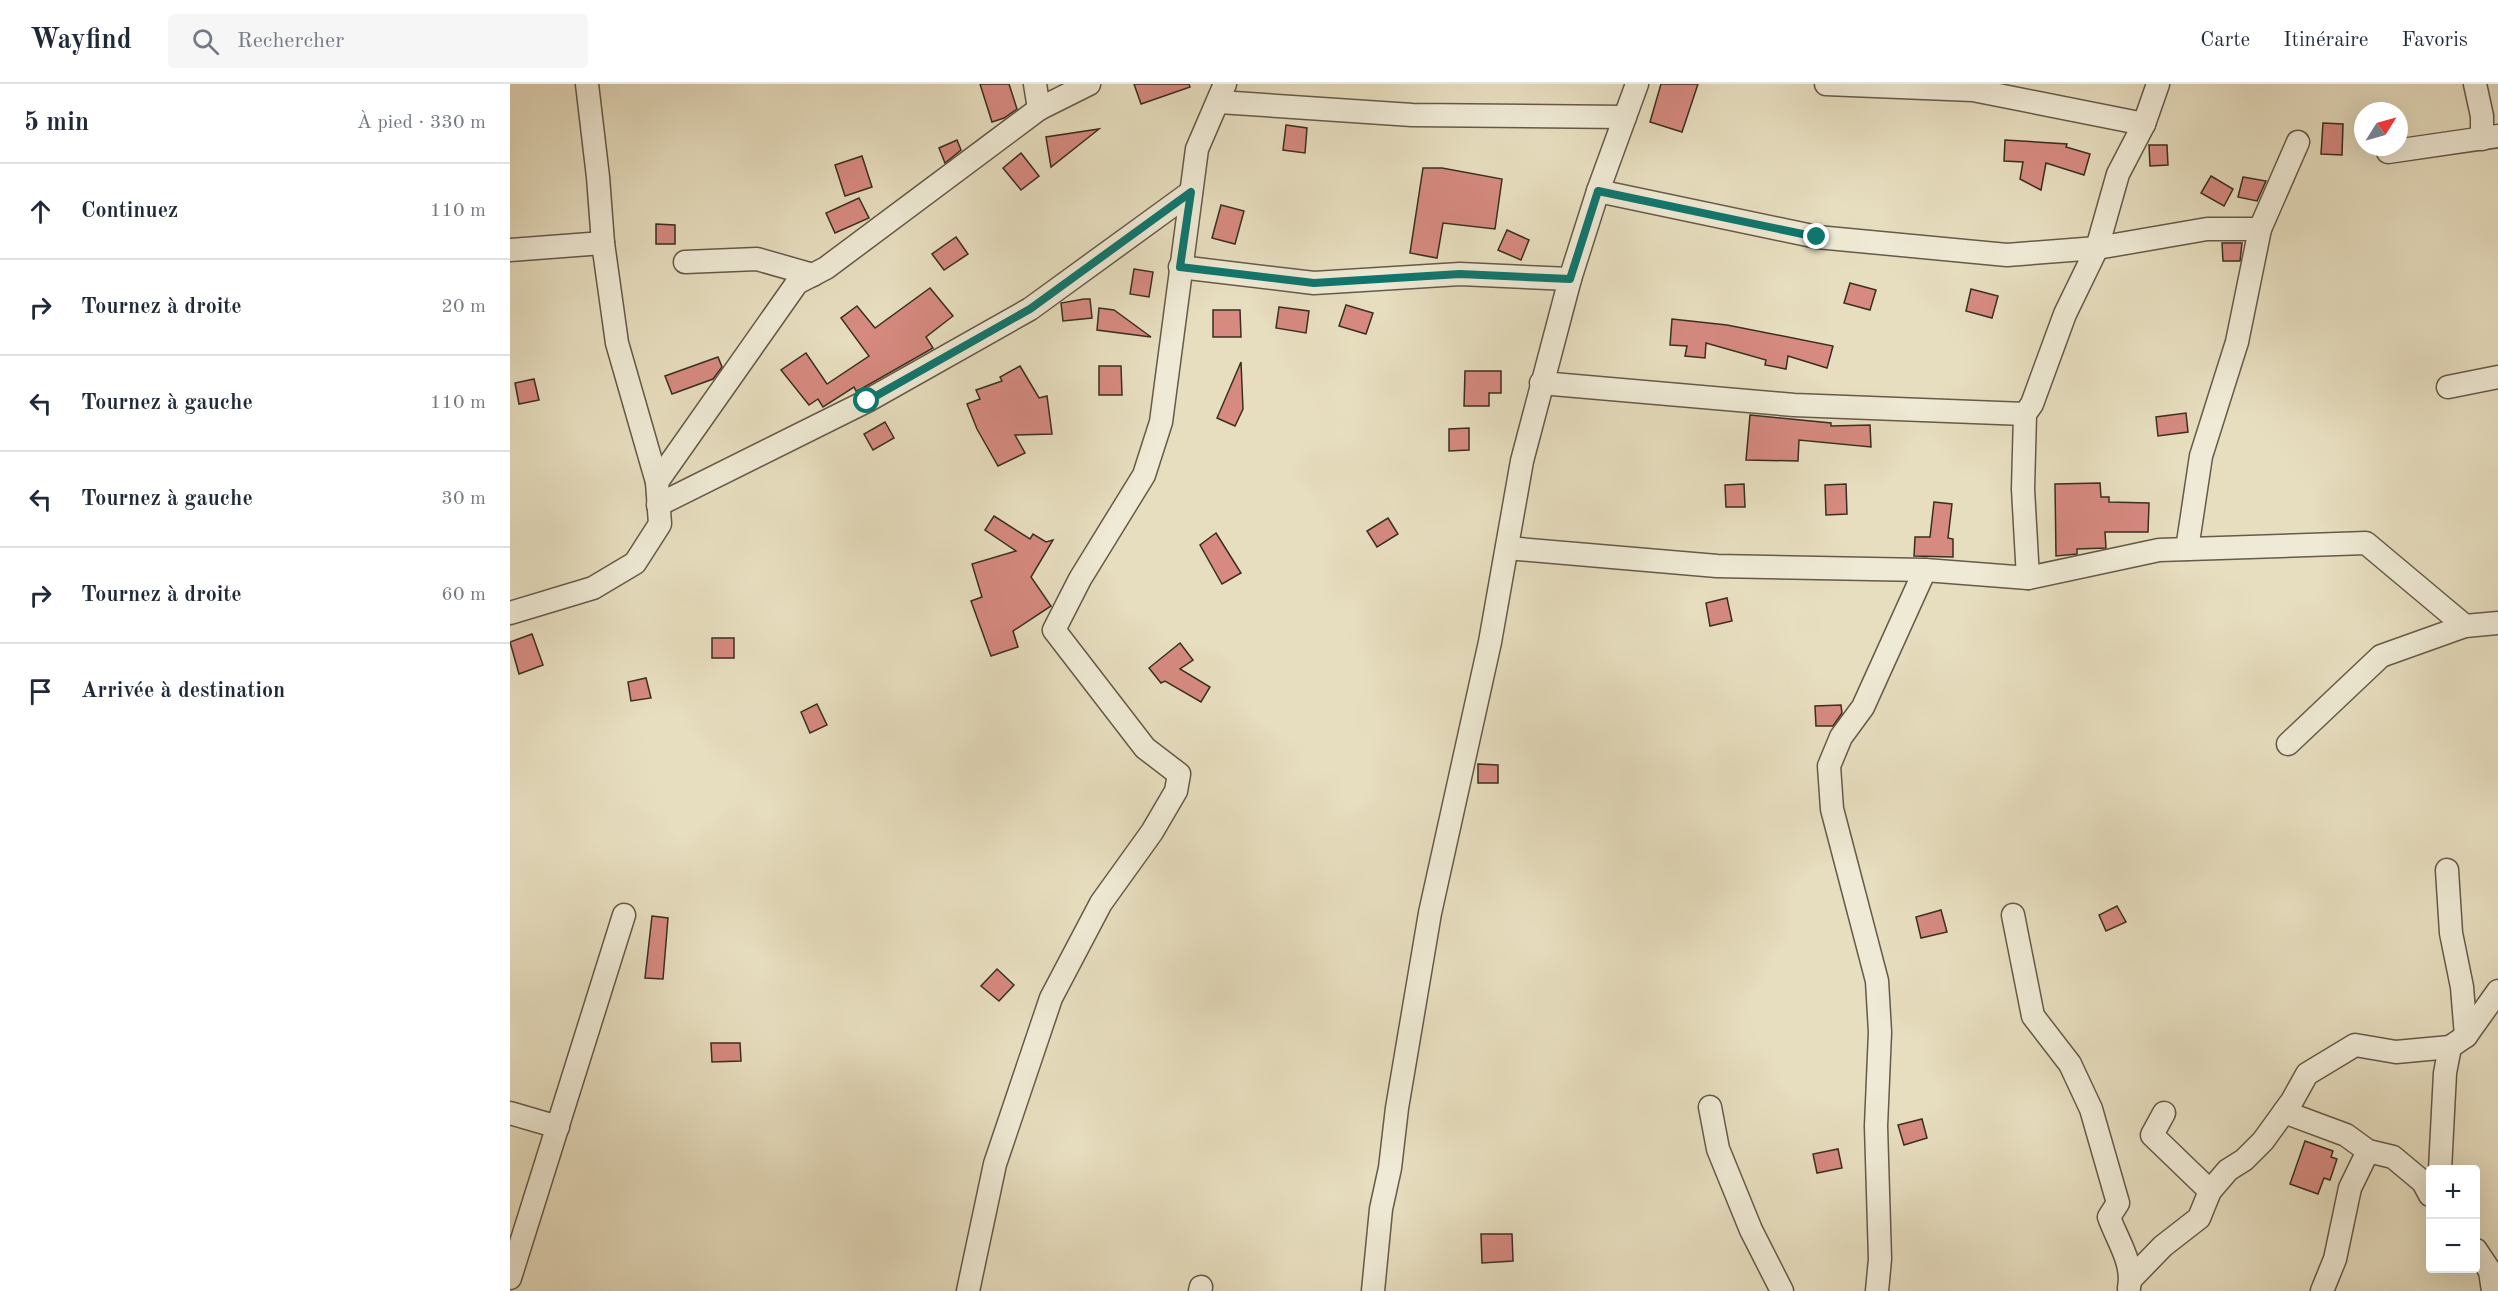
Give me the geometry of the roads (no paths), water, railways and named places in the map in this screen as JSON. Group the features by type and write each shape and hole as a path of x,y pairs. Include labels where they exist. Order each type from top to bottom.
{"street":[{"path":"510,613 593,588 635,563 660,524 657,482 617,343 603,243 587,84"},
{"path":"1035,84 1039,109"},
{"path":"657,482 797,283 826,268 1039,109 1089,84"},
{"path":"1373,1291 1381,1209 1390,1168 1397,1108 1430,913 1490,642 1522,461 1570,279 1598,191 1637,84"},
{"path":"1826,84 1972,90 2144,124"},
{"path":"2028,578 2023,489 2025,414 2032,404 2065,314 2097,248 2118,174 2144,124 2157,84"},
{"path":"2408,149 2490,138 2482,116 2475,84"},
{"path":"968,1291 995,1164 1051,998 1101,903 1152,832 1176,791 1179,774 1145,748 1054,630 1080,579 1144,475 1161,422 1197,149 1222,93 1413,115 1625,117"},
{"path":"2187,549 2201,456 2237,342 2260,228 2298,142"},
{"path":"1598,191 1817,237 2007,255 2097,248 2207,229 2260,228"},
{"path":"658,505 867,401 1030,309 1191,192"},
{"path":"510,250 603,243"},
{"path":"685,262 757,258 813,275"},
{"path":"1180,267 1314,283 1460,274 1570,279"},
{"path":"2448,387 2498,377"},
{"path":"1541,383 1794,405 2025,414"},
{"path":"1507,548 1717,566 1925,570 2028,578 2158,550 2366,543 2465,626"},
{"path":"1877,1291 1880,1259 1876,1126 1880,1032 1877,981 1832,809 1829,766 1841,737 1863,707 1925,570"},
{"path":"2288,744 2381,656 2465,626 2498,623"},
{"path":"2446,870 2451,933 2462,987 2458,1042"},
{"path":"510,1278 624,915"},
{"path":"2013,915 2033,1016 2070,1064 2091,1109 2118,1203 2109,1217 2120,1248 2130,1264 2130,1285"},
{"path":"2440,1165 2445,1073 2458,1042 2498,992"},
{"path":"2130,1285 2163,1245 2199,1218 2210,1191 2228,1170 2244,1160 2263,1141 2307,1074 2355,1045 2396,1052 2458,1042"},
{"path":"1710,1107 1718,1149 1751,1230 1782,1291"},
{"path":"2284,1112 2346,1135 2368,1151 2394,1157 2426,1186"},
{"path":"510,1113 558,1127"},
{"path":"2164,1113 2152,1135 2210,1191"},
{"path":"2322,1291 2335,1259 2350,1188 2368,1151"},
{"path":"2480,1257 2490,1271 2493,1291"}]}
